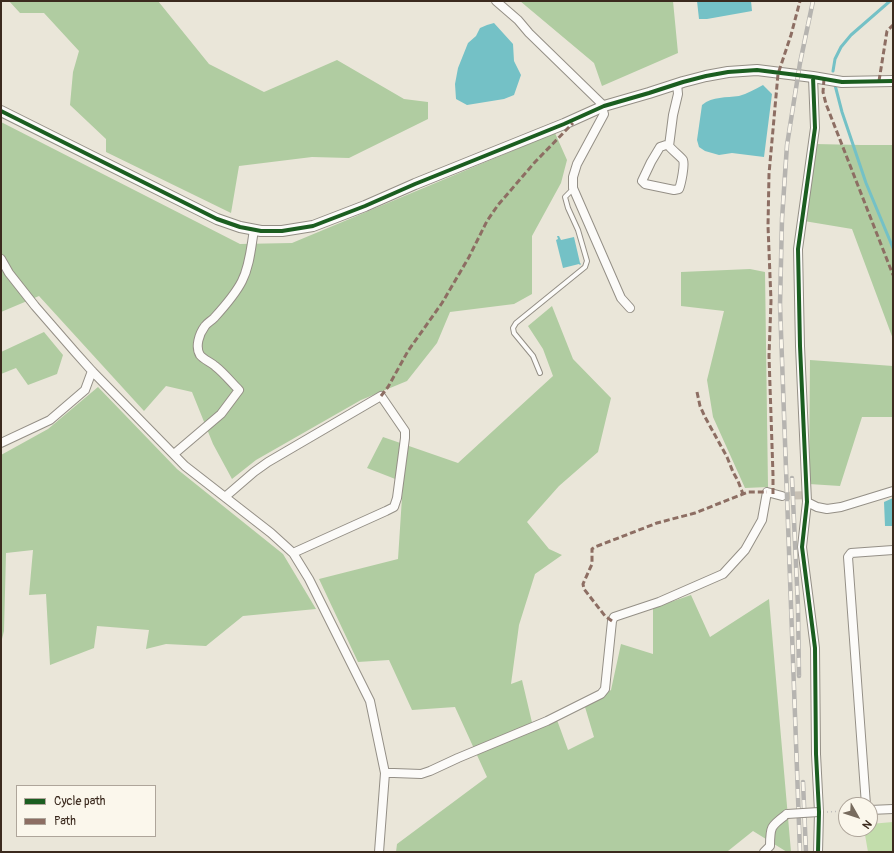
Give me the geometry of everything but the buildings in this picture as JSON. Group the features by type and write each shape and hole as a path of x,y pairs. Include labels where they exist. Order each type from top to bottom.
{"street":[{"path":"496,1 518,20 529,33 603,107 604,114 577,164 573,177 573,188 621,298 630,308"},
{"path":"1,111 217,219 254,230 282,231 313,226 365,206 603,107 676,84 728,72 746,70 813,77 842,82 893,81"},
{"path":"813,77 815,128 798,249 800,346 807,502 802,547 815,648 816,754 819,812 818,852"},
{"path":"669,146 666,145 660,147 642,181 645,184 674,190 679,189 681,185 684,163 669,146 673,115 678,94 676,84"},
{"path":"174,454 221,414 239,390 214,365 201,356 198,347 200,334 205,325 232,297 242,282 247,270 254,230"},
{"path":"1,259 9,273 35,306 92,371 185,466 271,532 293,553 309,579 370,701 386,773 379,852"},
{"path":"1,443 50,420 84,390 92,371"},
{"path":"225,496 268,462 381,396 405,431 398,498 394,507 386,512 293,553"},
{"path":"807,502 817,507 827,509 893,491"},
{"path":"386,773 394,772 421,774 430,771 547,721 601,694 605,689 612,621 614,617 659,602 723,574 745,550 762,520 766,492 782,496"},
{"path":"865,797 848,557 851,553 893,550"},
{"path":"878,810 893,809"},
{"path":"764,852 770,846 770,831 776,822 787,814 819,812"}],"lane":[{"path":"540,373 533,356 514,333 513,328 516,323 585,267 587,261 578,230 565,198 573,188"}],"path":[{"path":"819,812 838,811"}],"green space":[{"path":"9,1 158,1 209,64 264,92 337,60 404,99 428,102 428,119 349,158 312,157 239,166 231,213 106,152 106,139 70,105 73,72 79,51 44,13 20,13"},
{"path":"520,1 673,1 678,53 602,86 594,63"},
{"path":"1,122 240,244 292,243 555,133 567,160 561,183 532,236 532,294 514,304 450,312 437,343 407,381 361,400 256,460 232,479 213,444 192,392 166,386 144,411 39,296 1,312"},
{"path":"815,144 893,145 893,339 852,229 804,221"},
{"path":"750,269 765,272 768,487 745,488 713,417 707,380 724,311 681,306 681,272"},
{"path":"552,306 573,359 611,398 598,452 559,486 527,522 549,549 562,555 535,574 519,625 511,684 522,680 534,731 557,720 568,750 594,737 585,707 611,690 621,644 653,654 653,608 691,595 710,637 769,599 791,852 787,852 753,831 728,851 729,852 396,852 397,844 487,777 455,707 412,710 389,660 358,662 319,579 398,559 403,482 367,468 383,437 458,463 553,376 543,349 528,326"},
{"path":"44,332 63,355 57,374 28,385 16,368 1,374 1,352"},
{"path":"810,360 893,366 893,417 862,417 840,486 809,484"},
{"path":"98,387 177,469 283,554 316,609 243,616 206,646 166,644 146,649 149,630 97,626 94,648 50,665 46,594 29,595 33,550 6,553 4,631 1,643 1,455 48,429"},
{"path":"893,822 893,852 868,852 865,837 878,837 878,823"}],"water":[{"path":"697,1 751,1 752,11 699,19"},
{"path":"494,23 513,44 514,61 521,75 514,95 504,99 467,105 456,99 455,84 458,68 468,43 476,36 480,28"},
{"path":"763,85 772,94 764,157 732,153 719,155 705,151 699,147 697,140 702,105 715,99 739,96"},
{"path":"557,236 559,236 561,240 574,237 580,265 563,268 556,240 558,239"},
{"path":"893,498 893,526 885,526 884,502"}],"waterway":[{"path":"833,71 835,59 841,47 851,35 890,1"},
{"path":"835,85 842,112 866,183 893,248"}],"tunnel":[{"path":"782,496 807,495"}],"railway":[{"path":"800,852 780,305 782,219 787,145 800,63 813,1"},
{"path":"792,478 798,607 799,676"},
{"path":"803,782 806,852"}],"marked path":[{"path":"773,494 769,356 771,301 768,226 769,174 778,74 800,1"},
{"path":"879,81 887,31 893,25"},
{"path":"824,79 823,92 826,104 893,275"},
{"path":"381,396 388,387 408,351 442,303 469,257 487,221 498,205 535,162 573,123"},
{"path":"697,392 700,406 727,457 743,494"},
{"path":"612,621 605,616 584,589 583,584 592,564 592,549 657,523 695,513 748,492 767,492"}],"cycle path":[{"path":"1,111 217,219 240,227 261,231 282,231 313,226 365,206 604,106 706,76 728,72 757,70 842,82 893,81"},
{"path":"813,77 815,128 798,249 800,346 807,502 802,547 815,648 816,754 819,812 818,852"}]}
